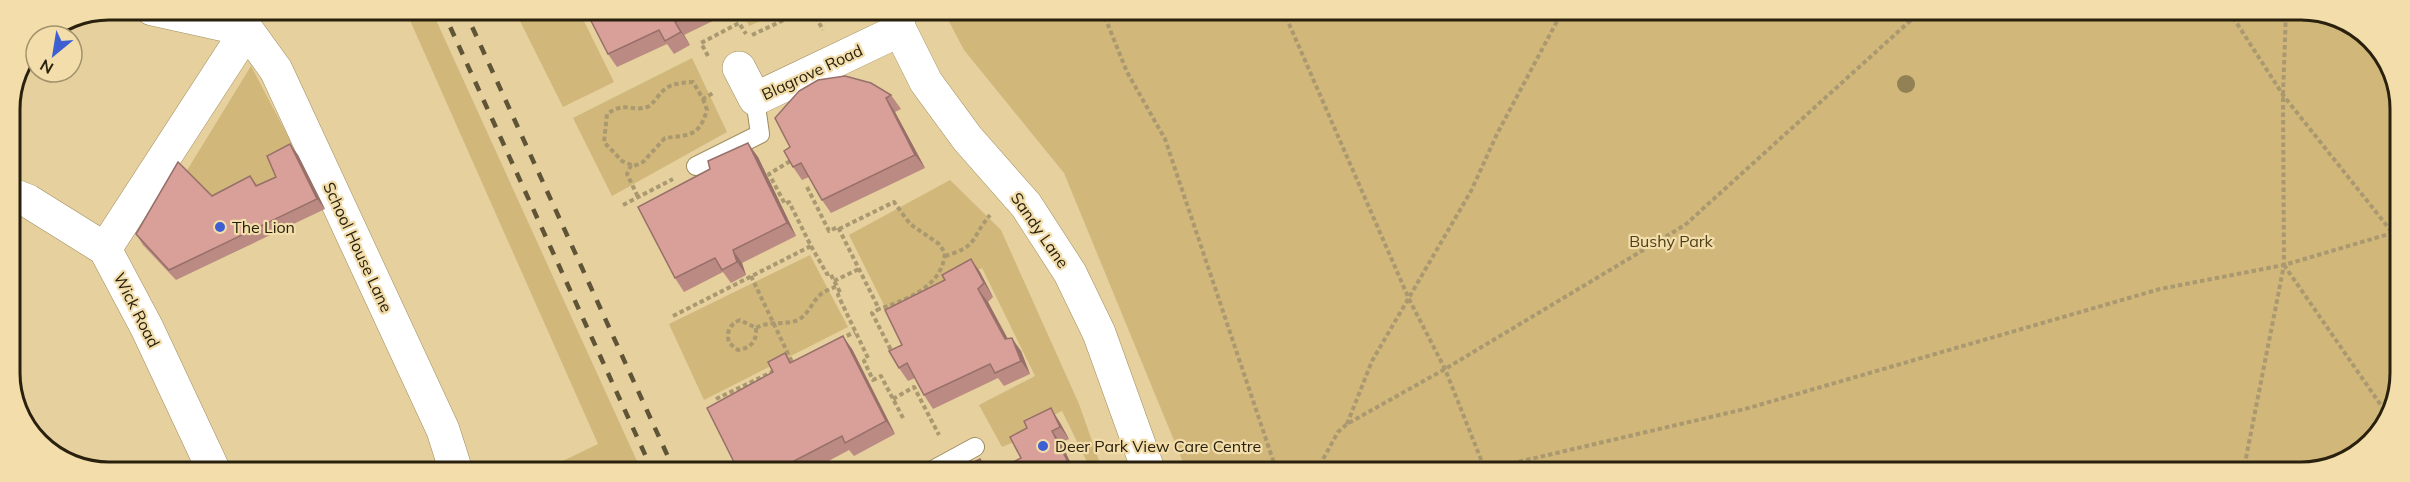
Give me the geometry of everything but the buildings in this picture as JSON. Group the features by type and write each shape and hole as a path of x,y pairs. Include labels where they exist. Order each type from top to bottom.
{"street":[{"path":"19,198 105,249 248,30 202,20"},
{"name":"Blagrove Road","path":"739,68 755,99 897,20"},
{"name":"Sandy Lane","path":"897,20 926,81 967,138 1026,206 1070,273 1099,333 1145,462"},
{"name":"School House Lane","path":"248,30 276,70 443,430 453,462"},
{"name":"Wick Road","path":"105,249 147,328 210,462"}],"lane":[{"path":"696,166 760,134 755,99"},
{"path":"947,462 975,447"}],"path":[{"path":"1106,20 1127,72 1165,138 1274,462"},
{"path":"1287,20 1408,299 1445,369 1481,462"},
{"path":"1347,424 1372,361 1471,191 1497,134 1558,20"},
{"path":"1322,462 1338,432 1347,424 1445,369 1685,225 1910,20"},
{"path":"2235,20 2283,94 2390,229"},
{"path":"2245,462 2284,265 2283,94 2286,20"},
{"path":"676,82 693,82 705,97 707,110 698,131 686,137 665,138 643,162 631,165 612,152 604,142 607,114 616,107 644,108 651,105 661,92 676,82"},
{"path":"791,158 792,160 769,174 785,204 789,202 811,246 837,286 841,294 838,295 868,358 864,361 873,380 881,376 903,418"},
{"path":"631,165 627,174 638,197"},
{"path":"623,205 680,175"},
{"path":"807,187 829,231 838,227 839,229 894,201 910,224 939,244 945,256 937,278 925,289 872,313 897,360"},
{"path":"945,256 960,252 974,242 979,228 995,210"},
{"path":"839,229 879,309"},
{"path":"1523,462 1745,410 2160,289 2284,265 2390,234"},
{"path":"673,316 811,246"},
{"path":"2284,265 2383,408"},
{"path":"834,281 860,269"},
{"path":"751,276 792,362"},
{"path":"756,328 766,322 799,319 815,304 818,296 837,286"},
{"path":"741,320 756,328 755,339 750,346 738,350 729,342 728,330 734,322 741,320"},
{"path":"834,342 855,332"},
{"path":"716,399 802,357"},
{"path":"893,399 914,387 930,417"}],"green space":[{"path":"410,20 436,20 637,462 561,462 598,444"},
{"path":"520,20 583,20 614,82 563,107"},
{"path":"746,20 763,20 749,26"},
{"name":"Bushy Park","path":"948,20 2313,20 2330,24 2351,34 2365,45 2379,64 2389,91 2390,385 2386,402 2372,428 2351,448 2336,456 2308,462 1183,462 1064,173 964,50"},
{"path":"692,58 727,132 612,196 573,118"},
{"path":"251,66 298,155 284,188 220,207 186,172"},
{"path":"950,180 1001,230 1079,404 1099,462 1087,462 1062,411 1024,430 1026,437 1002,447 979,405 1035,376 982,268 891,319 849,235"},
{"path":"810,255 848,327 704,400 669,324"}],"railway":[{"path":"447,20 648,462"},
{"path":"469,20 670,462"}],"place":[{"name":"The Lion","path":"220,227"},
{"name":"Deer Park View Care Centre","path":"1043,446"}]}
